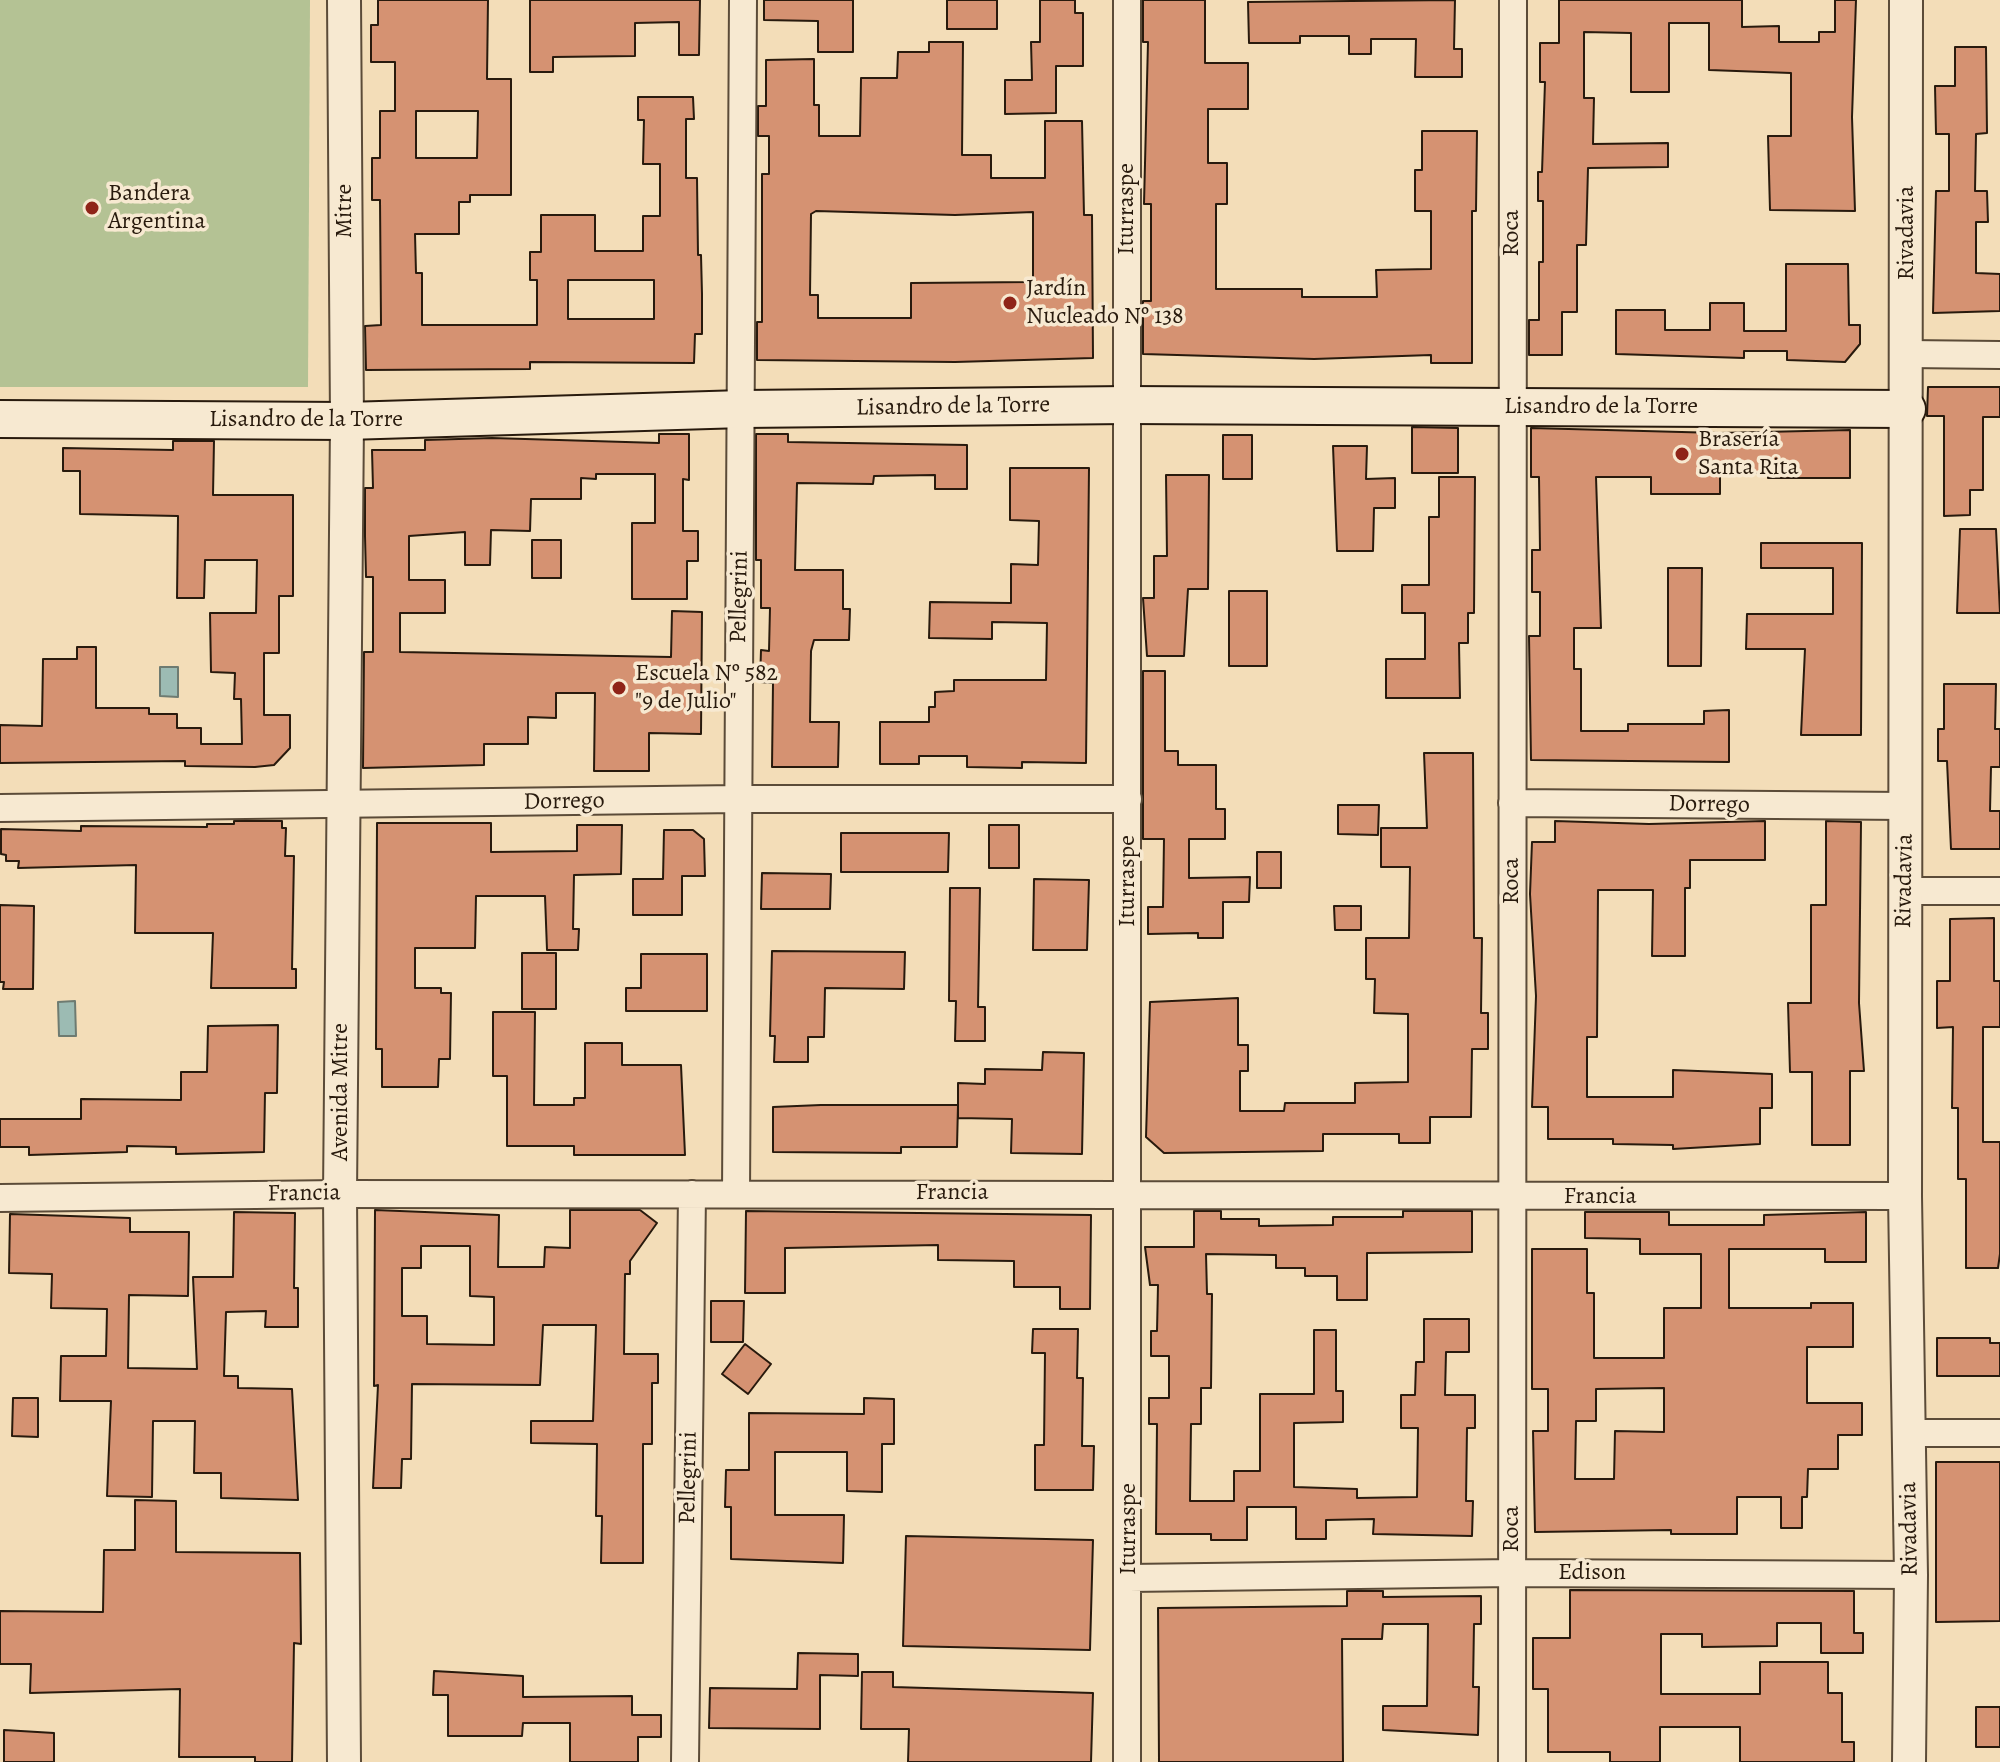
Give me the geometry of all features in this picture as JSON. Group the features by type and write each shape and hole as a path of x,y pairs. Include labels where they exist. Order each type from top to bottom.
{"main road":[{"name":"Lisandro de la Torre","path":"0,419 347,421 743,409 1127,405 1907,409"}],"street":[{"name":"Mitre","path":"344,0 347,421"},
{"name":"Pellegrini","path":"736,1194 743,0"},
{"name":"Iturraspe","path":"1127,0 1127,1762"},
{"name":"Roca","path":"1512,1762 1513,0"},
{"name":"Rivadavia","path":"1906,0 1907,806 1904,891 1911,1575 1909,1762"},
{"path":"1908,354 2000,355"},
{"name":"Avenida Mitre","path":"344,1762 340,1194 341,805 347,421"},
{"name":"Dorrego","path":"0,808 738,799 1128,799"},
{"name":"Dorrego","path":"1512,803 1907,806"},
{"path":"1904,891 2000,891"},
{"name":"Francia","path":"0,1198 340,1194 1128,1193 1511,1197 1905,1196"},
{"name":"Pellegrini","path":"685,1762 692,1194"},
{"path":"1909,1433 2000,1433"},
{"name":"Edison","path":"1129,1578 1512,1573 1911,1575"}],"green space":[{"path":"0,0 310,0 308,387 0,387"}],"water":[{"path":"160,667 178,667 178,697 160,696"},
{"path":"75,1001 76,1036 59,1036 58,1002"}],"building":[{"path":"378,0 488,0 487,79 511,79 511,195 470,195 470,202 459,202 459,234 415,234 416,273 422,273 422,325 537,325 537,280 530,280 530,252 541,252 541,215 595,215 595,251 643,251 643,216 660,216 660,164 643,164 644,120 638,120 638,97 693,97 694,119 686,119 686,178 697,178 702,294 702,334 695,334 694,363 530,362 530,369 366,370 365,326 381,325 380,200 372,200 372,158 380,158 380,111 395,111 395,62 371,62 371,25 378,25","holes":["416,111 478,111 477,158 416,158","568,280 654,280 654,319 568,319"]},
{"path":"530,0 700,0 699,55 679,55 679,22 635,23 635,56 553,57 553,72 530,72"},
{"path":"764,0 853,0 853,52 818,52 818,21 764,20"},
{"path":"947,0 997,0 997,29 947,29"},
{"path":"1040,0 1075,0 1075,13 1083,13 1083,66 1056,66 1056,113 1005,114 1005,80 1032,80 1031,42 1040,42"},
{"path":"1143,0 1205,0 1205,63 1248,63 1248,109 1208,109 1208,163 1227,163 1227,204 1216,204 1216,289 1302,289 1302,297 1377,297 1376,270 1431,269 1431,211 1415,211 1415,170 1422,170 1422,131 1477,131 1476,211 1472,211 1472,363 1431,363 1431,355 1314,359 1143,354 1143,301 1151,301 1151,204 1144,204 1148,42 1143,42"},
{"path":"1455,0 1454,49 1462,49 1462,77 1415,77 1416,39 1371,39 1371,54 1349,54 1349,36 1300,36 1300,43 1249,43 1248,2"},
{"path":"1559,0 1742,0 1742,27 1779,26 1779,42 1819,42 1819,32 1835,32 1835,0 1856,0 1852,117 1855,211 1770,210 1768,136 1791,136 1791,73 1709,70 1709,23 1669,23 1669,92 1631,92 1631,33 1584,32 1584,98 1594,98 1593,144 1668,143 1668,167 1588,168 1586,245 1577,245 1577,312 1562,312 1562,355 1529,355 1529,320 1539,320 1539,262 1543,262 1543,201 1538,201 1538,172 1542,172 1545,82 1540,82 1540,43 1559,43"},
{"path":"929,42 963,42 962,155 991,155 991,178 1045,178 1045,121 1082,121 1084,215 1092,215 1093,358 955,362 757,360 757,322 762,322 762,174 769,174 769,136 758,136 758,106 766,106 766,60 814,59 814,105 819,105 819,136 860,136 861,78 897,78 898,52 929,52","holes":["816,211 955,215 1033,212 1033,282 911,283 911,318 818,318 818,295 810,295 811,214"]},
{"path":"1955,47 1986,47 1987,133 1976,134 1975,191 1987,191 1988,222 1976,222 1976,273 2000,274 2000,311 1933,313 1936,191 1949,191 1949,134 1936,134 1935,86 1955,86"},
{"path":"1786,264 1848,264 1849,325 1860,325 1860,344 1845,362 1787,360 1787,351 1744,351 1744,358 1616,354 1616,310 1665,310 1665,330 1710,330 1710,303 1744,303 1744,331 1786,331"},
{"path":"1928,387 2000,387 2000,417 1983,417 1983,490 1970,490 1970,515 1944,516 1944,416 1927,416"},
{"path":"1412,427 1458,428 1458,473 1412,473"},
{"path":"1531,428 1719,433 1850,430 1850,478 1768,478 1768,473 1720,473 1720,494 1651,494 1651,477 1596,477 1601,628 1574,628 1574,669 1581,669 1581,731 1628,731 1628,724 1704,724 1704,711 1729,710 1729,762 1531,760 1529,636 1540,636 1540,592 1532,592 1532,550 1540,550 1539,477 1531,477"},
{"path":"659,434 689,434 689,480 683,479 683,531 698,531 698,561 687,561 687,599 632,599 632,523 655,523 655,474 596,474 596,479 581,478 581,499 531,499 530,531 491,530 490,565 465,565 465,532 409,536 409,580 445,580 445,613 400,613 400,652 671,657 672,611 702,612 701,734 649,733 649,771 594,771 595,693 556,693 556,718 528,717 528,744 484,744 484,765 363,768 364,652 373,652 373,577 366,577 365,536 365,488 373,488 372,450 425,450 425,440 492,438 659,443"},
{"path":"756,434 788,434 788,442 967,445 967,489 935,489 935,475 874,476 873,484 797,483 795,570 843,570 843,609 850,609 849,640 814,640 811,651 810,722 839,722 838,767 772,767 773,683 760,682 761,650 769,651 770,608 761,608 761,560 756,560"},
{"path":"1223,435 1252,435 1252,479 1223,479"},
{"path":"173,441 214,441 213,495 293,495 293,596 279,596 279,653 264,653 264,715 290,715 290,748 274,765 255,767 185,766 185,761 0,763 0,725 42,726 43,659 77,659 77,647 96,647 96,708 149,708 149,714 177,714 177,728 201,728 201,744 242,744 241,699 234,699 235,673 211,672 210,613 256,613 257,560 205,560 204,598 177,598 178,516 80,514 80,471 63,471 63,448 173,450"},
{"path":"1333,446 1367,446 1366,479 1395,478 1395,508 1374,508 1373,551 1337,551"},
{"path":"1010,468 1089,468 1086,763 1022,762 1022,768 967,767 967,756 919,756 919,764 880,764 880,722 929,722 929,707 935,707 935,692 954,691 954,680 1046,680 1047,623 992,622 992,639 929,638 930,602 1011,603 1011,564 1038,565 1039,521 1010,520"},
{"path":"1166,475 1209,475 1208,589 1188,589 1184,656 1147,656 1143,598 1154,598 1154,556 1167,556"},
{"path":"1439,477 1475,477 1474,613 1468,613 1468,643 1459,643 1460,698 1386,698 1386,659 1425,659 1425,613 1402,613 1402,585 1429,585 1429,517 1439,517"},
{"path":"1960,529 1996,529 2000,613 1957,613"},
{"path":"532,540 561,540 561,578 532,578"},
{"path":"1761,543 1862,543 1861,735 1801,735 1805,649 1746,649 1747,614 1833,614 1833,568 1761,568"},
{"path":"1668,568 1702,568 1701,666 1668,666"},
{"path":"1229,591 1267,591 1267,666 1229,666"},
{"path":"1143,671 1165,671 1165,751 1178,751 1178,765 1216,765 1216,809 1225,809 1225,839 1189,839 1189,878 1250,877 1249,902 1223,902 1223,938 1198,938 1198,933 1148,934 1148,907 1163,907 1164,839 1143,839"},
{"path":"1944,684 1996,684 1995,729 2000,729 2000,767 1991,767 1990,811 2000,811 2000,849 1951,849 1947,761 1938,761 1938,729 1944,729"},
{"path":"1424,753 1473,753 1474,938 1482,938 1481,1013 1488,1013 1488,1049 1472,1049 1471,1117 1430,1117 1430,1143 1399,1143 1399,1134 1323,1134 1323,1151 1164,1153 1146,1137 1150,1002 1238,998 1238,1045 1248,1045 1248,1071 1240,1071 1240,1111 1284,1111 1285,1103 1355,1103 1355,1083 1408,1082 1408,1014 1374,1013 1375,979 1366,979 1366,938 1409,938 1410,867 1381,867 1381,828 1427,828"},
{"path":"1338,805 1379,805 1378,835 1338,834"},
{"path":"234,821 282,821 282,828 286,828 285,856 294,856 292,969 296,969 296,988 211,988 213,933 135,933 136,865 18,868 19,861 6,861 6,855 1,854 1,829 81,831 81,826 207,827 207,824 234,824"},
{"path":"1555,821 1649,824 1765,821 1765,860 1690,860 1690,888 1685,888 1685,956 1652,956 1653,890 1598,890 1597,1037 1587,1037 1587,1097 1673,1097 1673,1070 1772,1074 1772,1108 1760,1108 1760,1144 1673,1149 1673,1145 1613,1144 1613,1139 1548,1139 1548,1107 1532,1107 1536,996 1530,894 1532,842 1555,842"},
{"path":"1826,821 1861,822 1859,1003 1864,1071 1850,1071 1850,1145 1812,1145 1812,1072 1790,1072 1788,1003 1811,1003 1811,905 1826,905"},
{"path":"377,823 491,823 491,852 577,851 577,825 622,825 621,874 574,875 573,929 579,929 578,950 547,950 545,896 476,896 475,948 415,948 415,988 441,988 441,993 451,993 450,1059 439,1059 438,1087 382,1087 382,1049 376,1049"},
{"path":"989,825 1019,825 1019,868 989,868"},
{"path":"664,830 693,830 704,839 705,876 682,876 682,915 633,915 633,879 663,879"},
{"path":"841,833 949,833 948,872 841,872"},
{"path":"1257,852 1281,852 1281,888 1257,888"},
{"path":"762,873 831,874 830,909 761,909"},
{"path":"1034,879 1089,880 1087,950 1033,950"},
{"path":"950,888 980,888 978,1007 985,1007 985,1041 955,1041 956,1001 949,1001"},
{"path":"0,905 34,906 33,989 3,989 4,982 0,982"},
{"path":"1334,906 1361,906 1361,930 1335,930"},
{"path":"1994,918 1994,981 2000,981 2000,1027 1983,1027 1983,1142 2000,1142 2000,1254 1998,1268 1966,1268 1966,1179 1958,1179 1958,1108 1952,1108 1953,1027 1937,1028 1937,981 1950,981 1950,919"},
{"path":"772,951 905,952 904,989 825,988 824,1037 808,1037 808,1062 774,1062 775,1036 770,1036"},
{"path":"522,953 556,953 556,1009 522,1009"},
{"path":"641,954 707,954 707,1011 626,1011 626,988 641,988"},
{"path":"493,1012 535,1012 534,1105 574,1105 574,1098 585,1098 585,1043 622,1043 622,1065 681,1065 685,1155 574,1155 574,1146 507,1146 507,1076 493,1076"},
{"path":"278,1025 277,1093 265,1093 264,1152 176,1154 176,1147 127,1146 127,1152 29,1155 29,1147 0,1147 0,1119 81,1119 81,1099 181,1100 181,1072 207,1072 208,1026"},
{"path":"1043,1052 1084,1053 1082,1154 1011,1153 1012,1119 958,1118 958,1083 985,1084 985,1069 1042,1070"},
{"path":"958,1105 957,1147 901,1147 901,1153 773,1152 773,1107"},
{"path":"375,1210 499,1215 498,1267 544,1267 545,1247 570,1248 570,1210 640,1210 657,1223 630,1261 630,1274 625,1274 624,1354 658,1354 658,1383 652,1383 652,1444 643,1444 643,1563 601,1563 602,1516 596,1516 597,1444 531,1443 531,1421 593,1421 596,1325 543,1325 540,1385 412,1384 411,1459 402,1459 401,1488 373,1488 378,1385 374,1386","holes":["421,1246 470,1246 470,1296 494,1297 494,1345 427,1344 427,1316 402,1316 402,1268 421,1268"]},
{"path":"746,1211 1091,1215 1090,1309 1060,1309 1060,1287 1014,1287 1014,1261 938,1260 938,1245 785,1248 785,1293 745,1293"},
{"path":"1194,1211 1221,1211 1221,1219 1259,1219 1259,1226 1333,1225 1333,1217 1403,1217 1403,1211 1472,1211 1472,1252 1367,1253 1367,1300 1337,1300 1337,1276 1305,1276 1305,1268 1276,1268 1276,1255 1206,1254 1207,1294 1212,1294 1211,1388 1201,1388 1201,1424 1191,1424 1190,1501 1234,1501 1234,1471 1260,1471 1260,1394 1314,1394 1314,1330 1336,1330 1336,1391 1343,1391 1343,1422 1294,1423 1294,1487 1357,1489 1357,1498 1417,1497 1418,1428 1401,1428 1401,1395 1415,1395 1416,1362 1424,1362 1424,1319 1469,1319 1469,1352 1446,1352 1445,1395 1475,1395 1475,1428 1467,1428 1466,1501 1473,1501 1472,1536 1373,1534 1374,1519 1326,1520 1326,1539 1296,1539 1296,1507 1247,1507 1247,1540 1211,1540 1211,1534 1156,1534 1157,1424 1149,1424 1149,1398 1169,1398 1169,1356 1151,1356 1151,1331 1157,1331 1158,1285 1150,1285 1145,1247 1194,1247"},
{"path":"234,1212 295,1213 294,1288 298,1288 298,1327 265,1327 266,1311 226,1312 224,1376 238,1376 238,1388 292,1389 298,1500 221,1498 221,1473 194,1473 195,1421 153,1421 152,1497 107,1496 111,1401 60,1401 61,1356 106,1356 107,1309 51,1308 52,1274 9,1273 10,1214 130,1218 130,1232 189,1232 188,1296 129,1295 128,1368 197,1369 193,1277 233,1277"},
{"path":"1585,1212 1669,1212 1669,1225 1764,1225 1764,1215 1866,1212 1866,1262 1825,1262 1825,1249 1729,1249 1729,1308 1811,1308 1811,1303 1853,1303 1853,1347 1807,1347 1807,1403 1862,1403 1862,1435 1838,1435 1838,1469 1808,1469 1807,1497 1802,1497 1802,1528 1781,1528 1781,1497 1737,1497 1737,1534 1671,1534 1671,1530 1535,1532 1533,1431 1548,1431 1548,1389 1532,1389 1532,1249 1587,1249 1587,1293 1594,1293 1594,1358 1664,1358 1664,1308 1701,1308 1701,1254 1640,1254 1640,1239 1585,1238","holes":["1664,1388 1664,1432 1615,1431 1614,1479 1575,1479 1576,1421 1596,1421 1596,1389"]},
{"path":"711,1301 744,1301 743,1342 711,1342"},
{"path":"1033,1329 1078,1329 1077,1378 1083,1378 1082,1446 1094,1446 1093,1490 1035,1490 1035,1445 1044,1445 1045,1353 1032,1353"},
{"path":"1937,1338 1990,1338 1990,1343 2000,1343 2000,1376 1937,1376"},
{"path":"745,1344 771,1364 748,1394 722,1374"},
{"path":"13,1398 38,1398 38,1437 12,1436"},
{"path":"864,1398 894,1399 894,1444 882,1444 882,1492 847,1491 847,1452 775,1452 775,1515 844,1515 843,1563 731,1559 731,1507 725,1507 726,1470 749,1470 749,1413 864,1414"},
{"path":"1936,1462 2000,1462 2000,1621 1936,1622"},
{"path":"135,1500 176,1501 176,1552 300,1553 301,1644 294,1643 292,1762 255,1762 255,1757 179,1757 180,1689 30,1693 31,1664 0,1664 0,1611 103,1612 104,1550 135,1550"},
{"path":"906,1536 1093,1540 1090,1650 903,1646"},
{"path":"1570,1590 1854,1591 1854,1633 1863,1633 1863,1653 1821,1653 1821,1623 1777,1623 1777,1646 1702,1647 1702,1634 1661,1634 1661,1694 1760,1694 1760,1662 1828,1662 1828,1693 1842,1693 1842,1742 1854,1742 1854,1762 1740,1762 1740,1727 1660,1727 1660,1762 1610,1762 1610,1752 1548,1752 1548,1689 1533,1689 1533,1638 1570,1638"},
{"path":"1347,1591 1383,1591 1383,1597 1481,1596 1481,1624 1474,1624 1473,1687 1479,1687 1478,1735 1383,1730 1383,1706 1427,1706 1428,1624 1383,1624 1382,1639 1342,1639 1343,1762 1159,1762 1158,1608 1347,1606"},
{"path":"798,1653 858,1654 858,1676 820,1675 820,1729 709,1728 710,1688 797,1689"},
{"path":"434,1671 523,1676 523,1697 632,1696 632,1715 661,1715 661,1737 638,1737 638,1762 570,1762 570,1723 523,1723 522,1736 448,1736 448,1695 433,1695"},
{"path":"862,1672 893,1672 893,1687 1093,1693 1091,1762 908,1762 909,1729 861,1729"},
{"path":"1976,1707 2000,1707 2000,1747 1976,1747"},
{"path":"4,1730 54,1733 54,1762 4,1762"}],"place":[{"name":"Bandera Argentina","path":"92,208"},
{"name":"Jardín Nucleado Nº 138","path":"1010,303"},
{"name":"Brasería Santa Rita","path":"1682,454"},
{"name":"Escuela Nº 582 \"9 de Julio\"","path":"619,688"}]}
